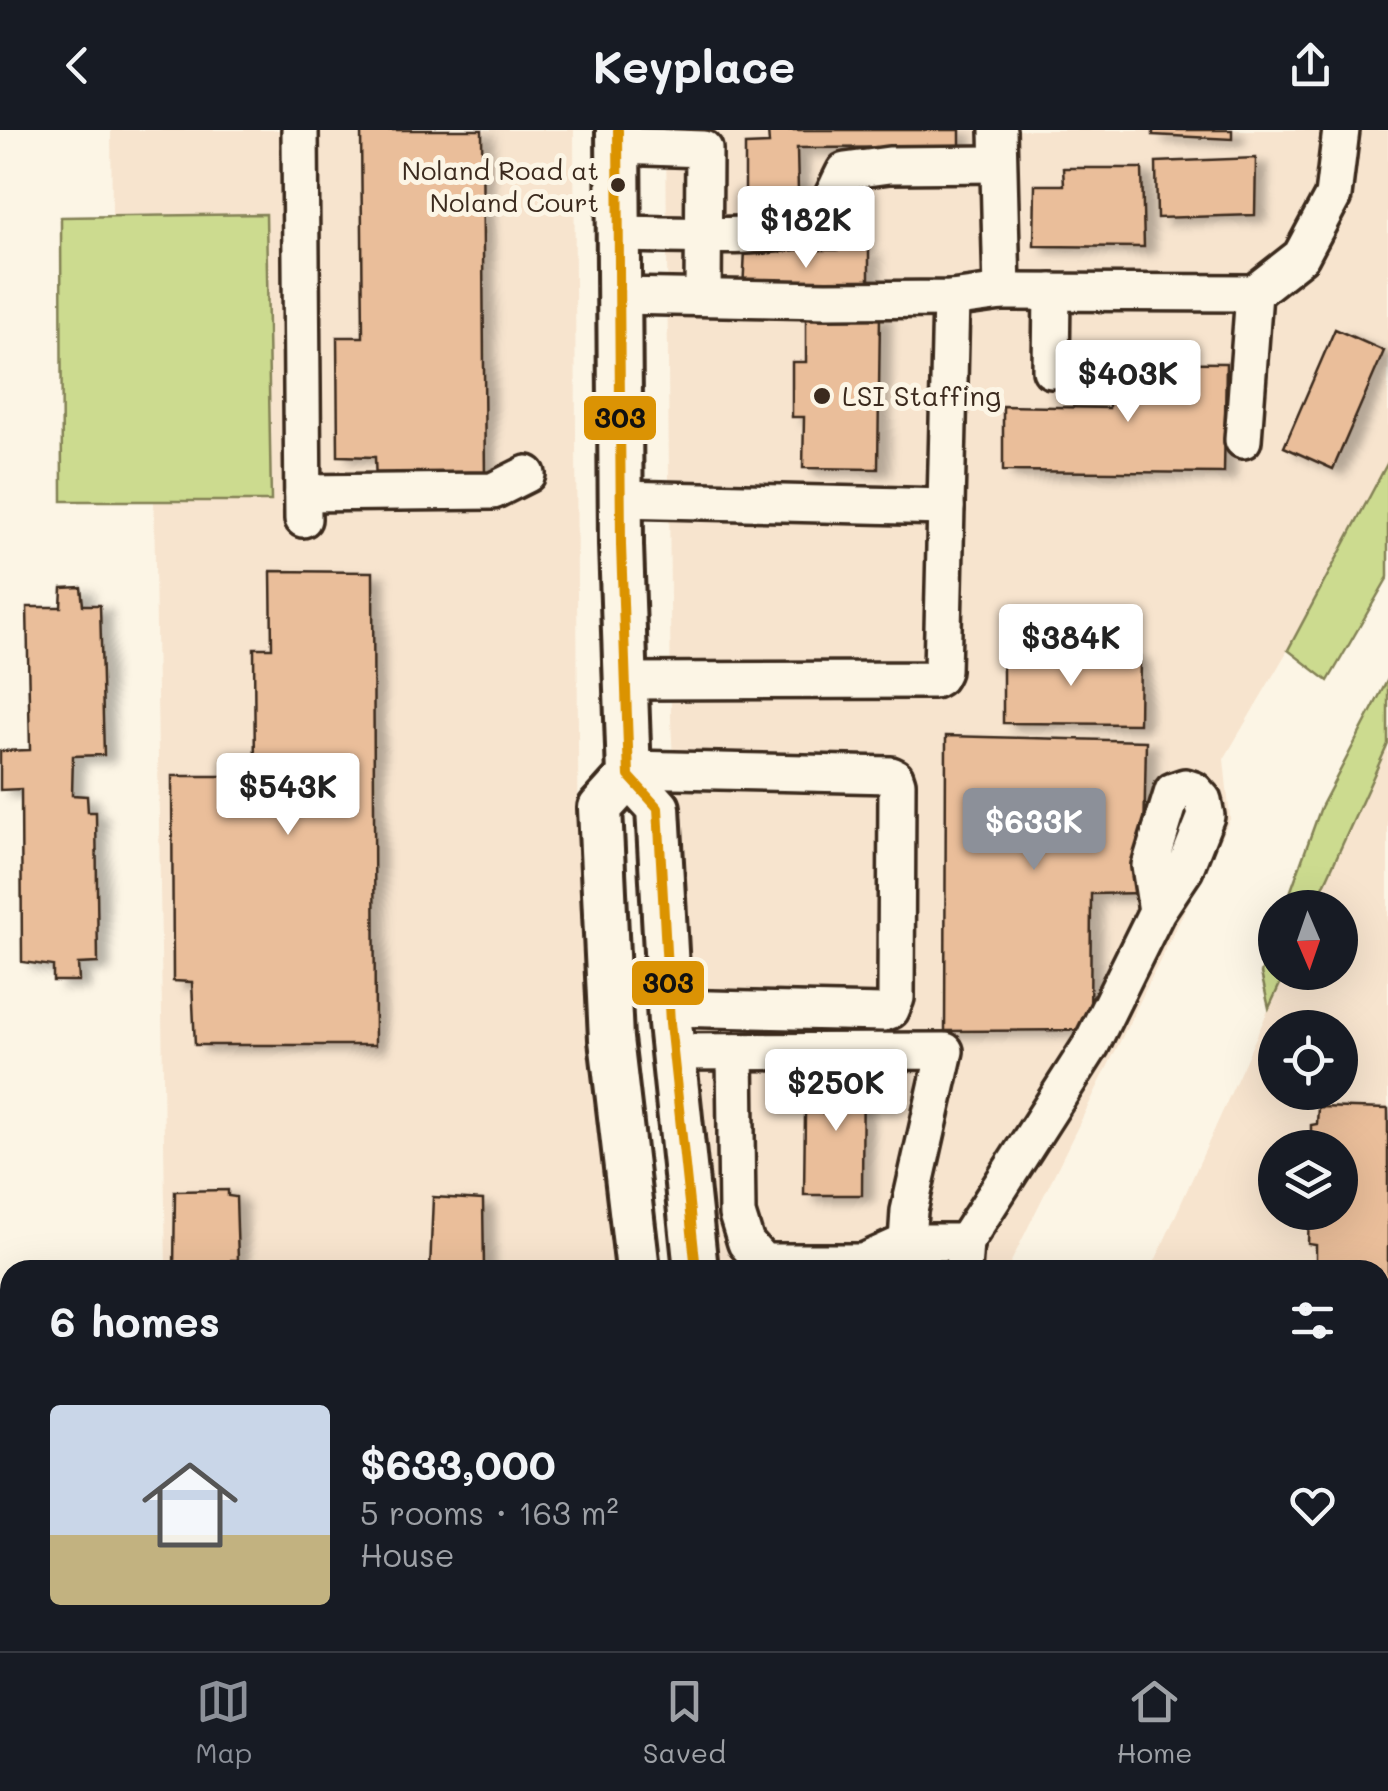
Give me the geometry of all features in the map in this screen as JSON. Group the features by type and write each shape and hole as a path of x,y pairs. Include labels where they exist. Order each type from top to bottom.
{"main road":[{"path":"618,138 620,500 629,772 658,808 672,1052 695,1260"},
{"path":"629,772 600,808 611,1040 637,1260"}],"lane":[{"path":"300,130 303,506 493,491 528,474"},
{"path":"619,296 826,300 951,299 1002,292 1254,293 1300,256 1333,196 1341,130"},
{"path":"618,138 704,149 703,297"},
{"path":"618,234 774,234 809,226 826,209 845,171 998,147 1002,292"},
{"path":"1051,370 1052,292"},
{"path":"1243,440 1254,293"},
{"path":"625,681 939,677 951,299"},
{"path":"620,500 946,507"},
{"path":"629,772 891,775 897,783 896,998 891,1010 882,1013 669,1008"},
{"path":"867,1260 907,1242 964,1256 1091,1045 1157,911 1186,868 1206,816 1203,800 1194,790 1173,791 1150,866 1157,911"},
{"path":"672,1052 945,1051 910,1211 907,1242"},
{"path":"735,1052 738,1214 746,1244 761,1260"}],"shaded area":[{"path":"111,130 574,130 579,891 588,1029 615,1260 166,1260 154,501 271,501 266,214 112,215"},
{"path":"666,130 1388,130 1388,462 1288,650 1224,759 1230,819 1012,1260 715,1260 682,953 671,719"},
{"path":"1388,744 1388,1260 1156,1260 1258,1033 1258,1110 1358,1110 1358,1010 1268,1010 1277,990 1358,990 1358,890 1322,890"}],"green space":[{"path":"266,214 271,501 62,501 61,217"},
{"path":"1388,462 1388,577 1328,681 1288,650"},
{"path":"1388,679 1388,744 1322,890 1291,890 1321,807"},
{"path":"1265,990 1277,990 1269,1008"}],"building":[{"path":"361,130 482,130 485,483 376,485 375,457 338,456 337,337 363,337"},
{"path":"768,130 960,130 960,147 797,148 798,192 745,193 745,145 769,144"},
{"path":"1153,130 1232,130 1232,139 1153,135"},
{"path":"1256,158 1255,215 1157,218 1156,162"},
{"path":"1063,168 1142,168 1144,247 1034,246 1035,185 1064,185"},
{"path":"745,250 869,250 869,291 743,291"},
{"path":"806,314 880,314 878,469 803,468 804,417 792,417 792,362 806,362"},
{"path":"1335,329 1384,351 1333,469 1284,447"},
{"path":"1109,362 1226,363 1224,473 1003,471 1003,406 1109,408"},
{"path":"271,571 373,572 375,1045 195,1045 192,982 173,981 172,776 255,776 254,648 272,648"},
{"path":"81,587 83,605 100,605 104,755 73,756 72,795 87,796 88,812 96,812 98,963 78,964 79,981 53,981 53,966 22,962 21,789 0,790 0,751 30,750 27,607 61,607 62,588"},
{"path":"1003,653 1140,655 1139,724 1003,723"},
{"path":"946,736 1146,741 1143,893 1091,894 1090,1030 945,1031"},
{"path":"825,1061 863,1061 862,1195 804,1195 805,1113 825,1113"},
{"path":"1388,1109 1388,1260 1316,1260 1316,1245 1308,1244 1308,1230 1358,1230 1358,1130 1311,1130 1311,1125 1317,1124 1318,1110"},
{"path":"228,1190 228,1196 236,1197 238,1260 174,1260 175,1191"},
{"path":"433,1197 483,1200 484,1260 430,1260"}],"transit line":[{"name":"303","path":"618,130 621,545 629,776 658,808 670,1023 695,1260"}],"place":[{"name":"Noland Road at Noland Court","path":"618,185"},
{"name":"LSI Staffing","path":"822,396"}]}
